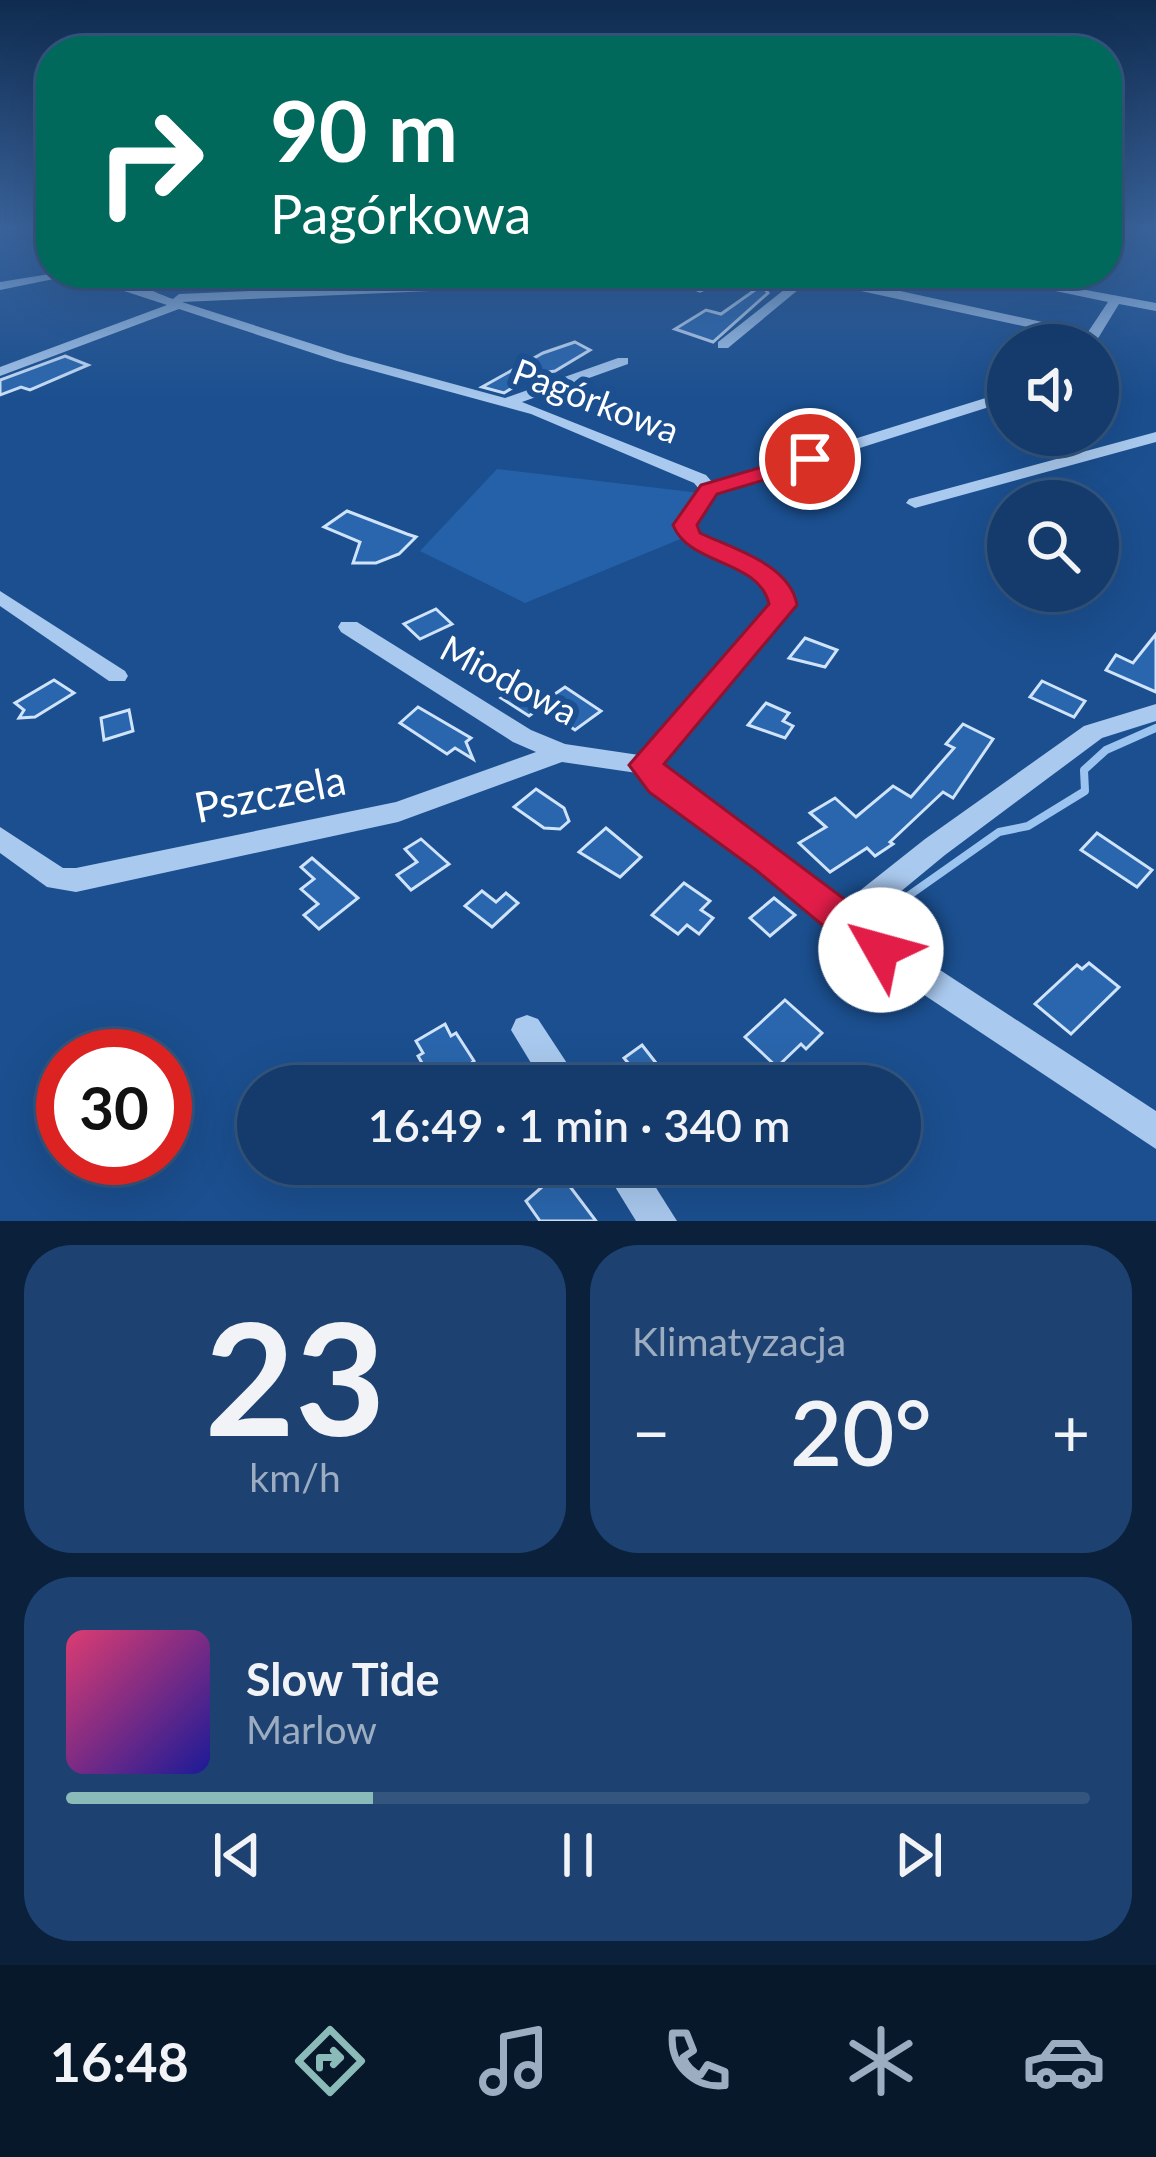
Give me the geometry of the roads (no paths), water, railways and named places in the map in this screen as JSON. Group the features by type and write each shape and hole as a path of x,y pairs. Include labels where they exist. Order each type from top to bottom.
{"street":[{"name":"Pagórkowa","path":"128,288 343,358 507,402 662,460 700,479 709,490"},
{"path":"0,372 172,302 442,288"},
{"path":"724,345 795,288"},
{"path":"866,288 1018,324"},
{"path":"1065,288 1156,307"},
{"path":"1101,324 1115,301"},
{"path":"507,402 623,361"},
{"path":"987,403 709,490 689,517 686,532 699,544 765,575 782,594 783,605 645,765 661,783 844,921 1156,1131"},
{"path":"915,503 1156,436"},
{"path":"0,597 117,676"},
{"name":"Miodowa","path":"349,627 488,718 561,753 645,765"},
{"path":"844,921 934,847 1093,731 1156,712"},
{"name":"Pszczela","path":"0,838 57,879 76,880 398,812 561,753"},
{"path":"527,1030 551,1065"},
{"path":"633,1185 658,1221"}],"waterway":[{"path":"901,901 999,832 1028,826 1085,791 1084,770 1106,750 1156,728"}]}
